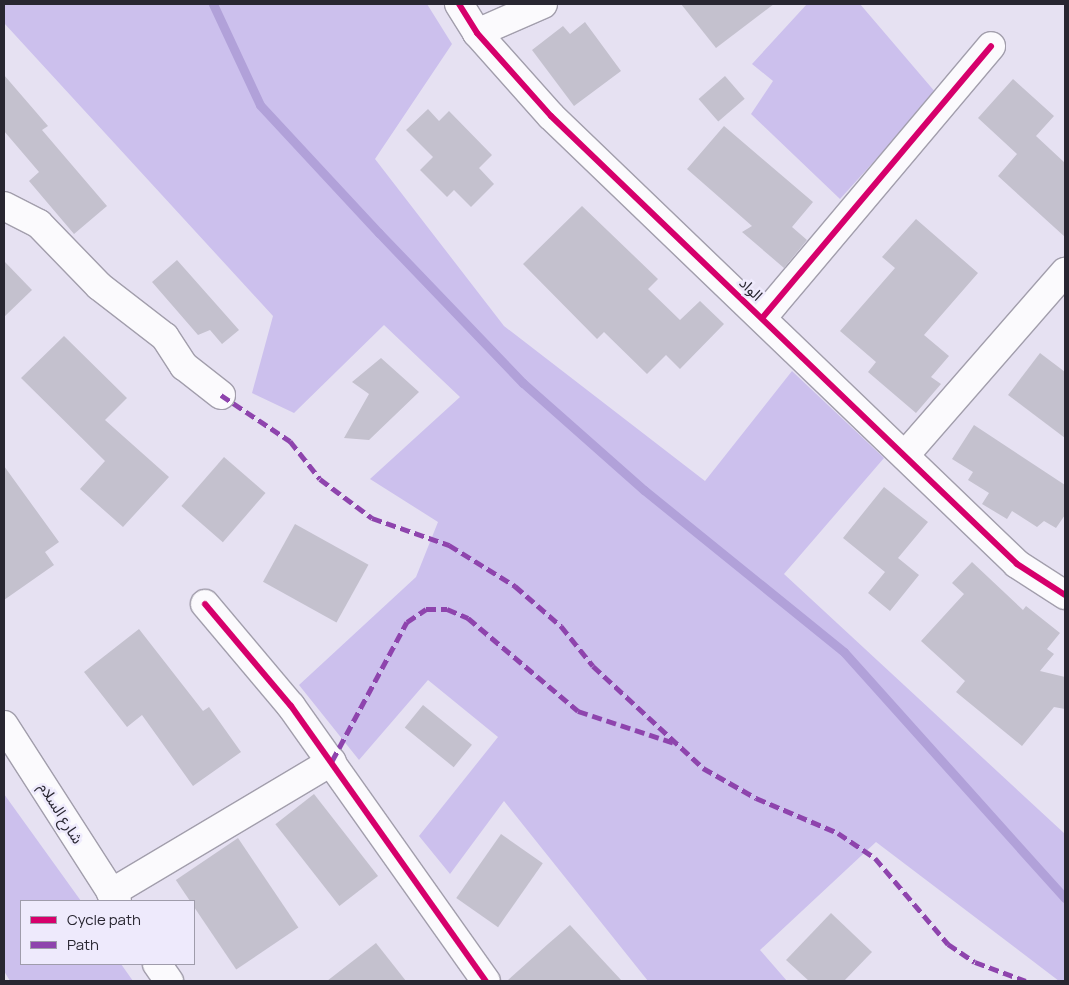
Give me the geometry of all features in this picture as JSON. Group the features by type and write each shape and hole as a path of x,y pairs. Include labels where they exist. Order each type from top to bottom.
{"street":[{"name":"الواد","path":"458,4 477,33 551,116 906,454 1017,564 1065,596"},
{"path":"477,33 544,4"},
{"path":"763,317 991,46"},
{"path":"4,206 39,224 99,286 165,337 184,366 221,395"},
{"path":"906,454 1065,272"},
{"path":"205,604 332,761 486,981"},
{"name":"شارع السلام","path":"4,725 114,897"},
{"path":"114,897 332,761"},
{"path":"158,965 169,981"}],"shaded area":[{"path":"4,4 427,4 452,44 375,159 504,326 705,481 792,371 884,458 784,574 1065,834 1065,981 1059,981 876,842 760,950 787,981 648,981 504,801 450,874 419,836 498,737 428,680 359,760 299,685 416,577 438,522 370,479 460,397 384,325 294,413 252,393 273,316 4,23"},
{"path":"807,4 860,4 936,93 840,199 751,114 773,81 752,64"},
{"path":"4,794 80,900 20,900 20,965 122,965 133,981 10,981 4,971"}],"building":[{"path":"681,4 774,4 716,48"},
{"path":"585,22 621,71 574,106 532,50 563,26 570,34"},
{"path":"4,75 48,126 42,130 107,206 74,234 29,181 39,172 4,131"},
{"path":"725,76 745,99 718,122 699,99"},
{"path":"1013,79 1054,116 1036,136 1065,163 1065,237 998,176 1017,154 978,118"},
{"path":"428,109 439,121 449,111 492,155 479,168 494,184 471,207 454,190 447,197 420,170 433,157 406,130"},
{"path":"724,126 813,202 792,227 807,240 784,268 742,232 752,226 687,169"},
{"path":"582,206 658,279 648,289 680,320 700,301 724,324 680,369 666,355 647,374 604,332 597,339 523,264"},
{"path":"916,219 978,273 924,335 949,356 931,377 941,384 916,413 868,372 876,362 840,331 895,268 882,257"},
{"path":"177,260 239,330 222,344 210,330 198,335 152,282"},
{"path":"4,261 32,290 4,317"},
{"path":"64,336 127,398 105,420 169,477 123,527 80,489 105,461 21,378"},
{"path":"1040,353 1065,372 1065,438 1008,395"},
{"path":"381,358 419,392 369,440 344,438 369,394 352,382"},
{"path":"974,425 1065,485 1065,515 1056,528 1044,521 1037,527 1012,511 1007,519 982,504 989,493 968,480 973,472 952,459"},
{"path":"224,457 266,493 223,542 181,506"},
{"path":"4,466 59,542 45,552 54,565 4,600"},
{"path":"884,487 928,522 898,558 919,575 890,611 868,593 885,572 843,538"},
{"path":"295,524 368,565 336,622 263,582"},
{"path":"972,562 1023,610 1026,606 1060,633 1047,649 1054,654 1040,671 1065,677 1065,709 1054,707 1022,746 956,692 965,681 921,641 964,594 952,583"},
{"path":"139,629 203,711 209,707 241,752 193,786 142,715 127,727 84,672"},
{"path":"423,705 472,745 454,767 405,728"},
{"path":"314,794 378,876 339,906 275,824"},
{"path":"501,834 543,863 498,927 456,898"},
{"path":"238,838 298,928 236,969 195,908 195,900 189,900 176,880"},
{"path":"831,913 872,952 844,981 809,981 786,960"},
{"path":"570,925 622,981 507,981 548,944"},
{"path":"376,943 406,981 327,981"}],"waterway":[{"path":"213,4 260,105 379,233 523,383 644,490 844,652 1065,898"}],"marked path":[{"path":"221,395 290,441 320,479 372,518 449,545 515,586 561,626 593,666 703,768 756,798 838,833 875,858 948,944 975,962 1026,981"},
{"path":"332,761 407,622 426,609 447,609 468,618 578,711 675,743"}],"cycle path":[{"path":"459,4 477,33 551,116 1017,564 1065,595"},
{"path":"763,317 991,46"},
{"path":"205,604 291,706 486,981"}]}
